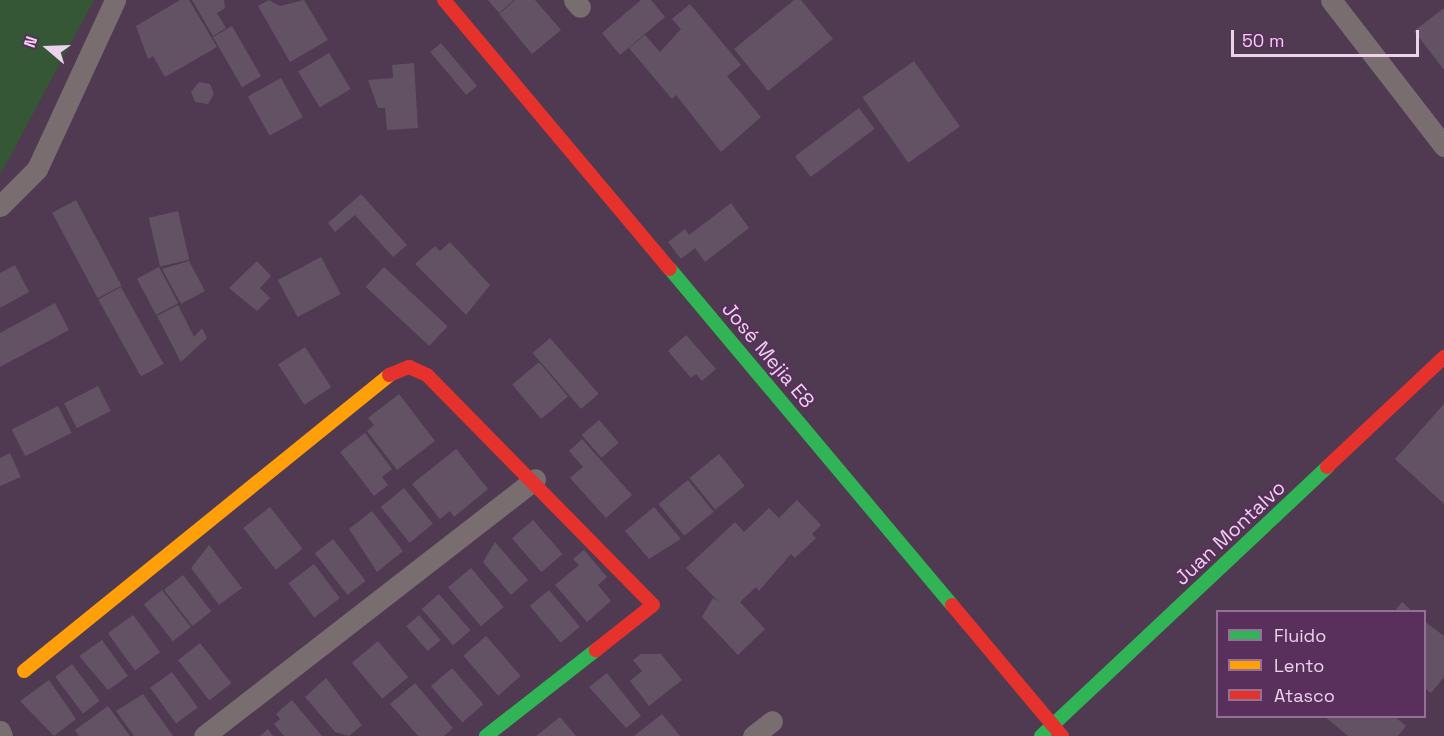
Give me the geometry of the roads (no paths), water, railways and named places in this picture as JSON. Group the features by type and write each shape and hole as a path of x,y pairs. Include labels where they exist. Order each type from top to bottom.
{"street":[{"path":"0,206 37,169 115,0"},
{"name":"José Mejia E8","path":"444,0 1058,731"},
{"path":"1331,0 1444,146"},
{"name":"Juan Montalvo","path":"1041,736 1058,731 1444,357"},
{"path":"24,671 394,371 409,367 427,375 536,479 653,605 486,736"},
{"path":"204,736 536,479"},
{"path":"753,736 772,721"},
{"path":"0,731 2,736"}]}
